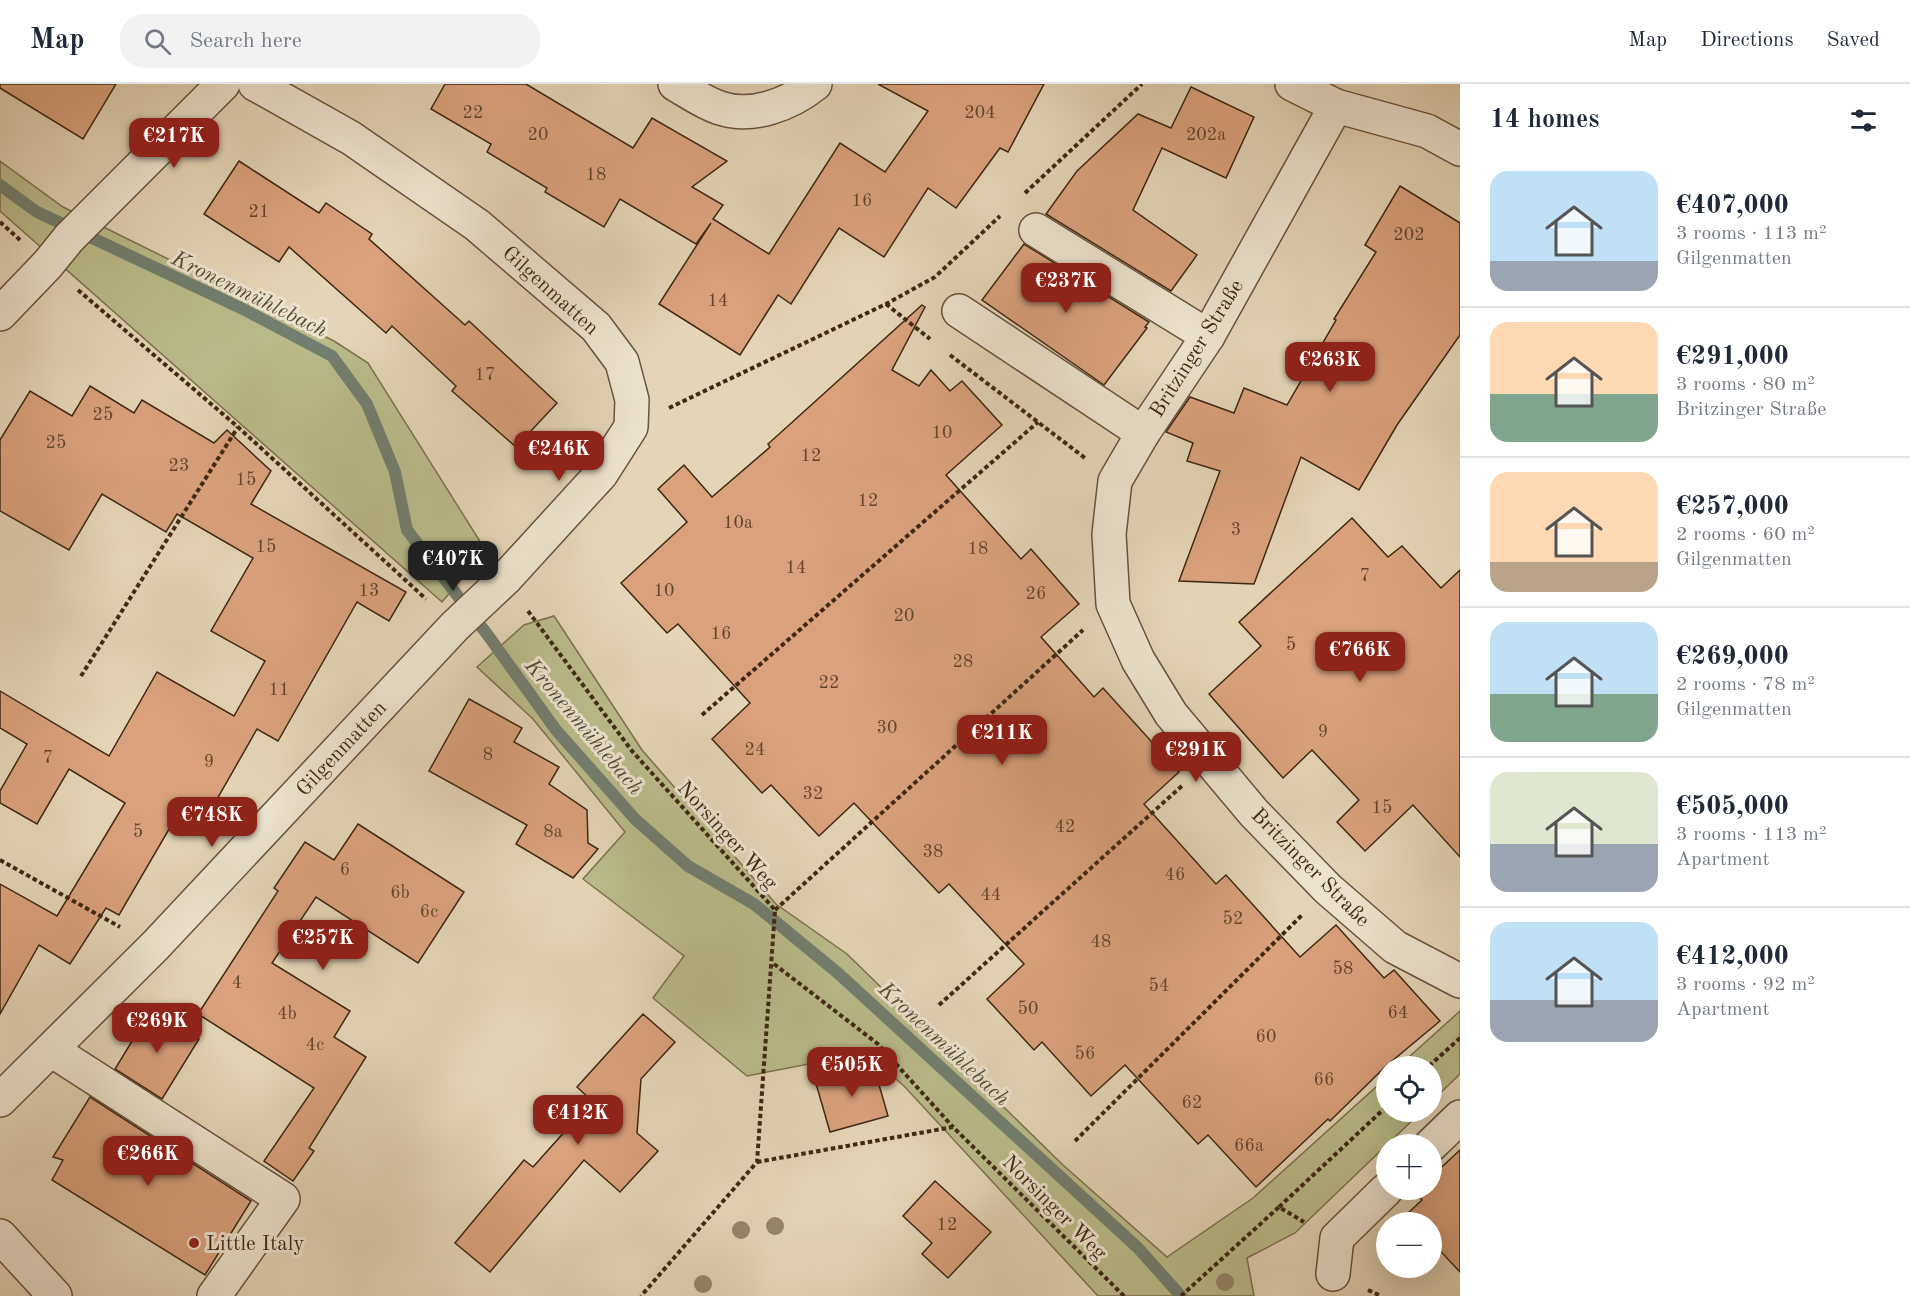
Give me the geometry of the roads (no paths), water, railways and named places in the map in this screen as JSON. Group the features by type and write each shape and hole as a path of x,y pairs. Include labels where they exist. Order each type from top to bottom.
{"street":[{"path":"0,314 79,228 223,84"},
{"name":"Gilgenmatten","path":"0,1100 52,1051 154,946 455,626 496,587 601,474 631,427 633,400 622,362 596,327 477,225 351,138 255,84"},
{"path":"675,84 720,109 756,112 801,96 815,84"},
{"path":"1292,84 1336,106 1427,131 1460,149"},
{"name":"Britzinger Straße","path":"1336,106 1208,336 1143,433 1115,482 1108,534 1113,604 1138,660 1172,714 1254,813 1328,889 1395,947 1460,981"},
{"path":"1036,230 1208,336"},
{"path":"959,311 1143,433"},
{"path":"52,1051 283,1199 214,1296"},
{"path":"1442,1134 1460,1117"},
{"path":"1333,1274 1337,1238 1376,1200"},
{"path":"0,1236 55,1296"}],"waterway":[{"name":"Kronenmühlebach","path":"0,185 37,212 243,309 332,356 367,404 395,472 407,530 487,634 556,730 635,819 688,866 754,904 839,974 1138,1248 1181,1296"}],"place":[{"name":"Little Italy","path":"194,1243"}]}
